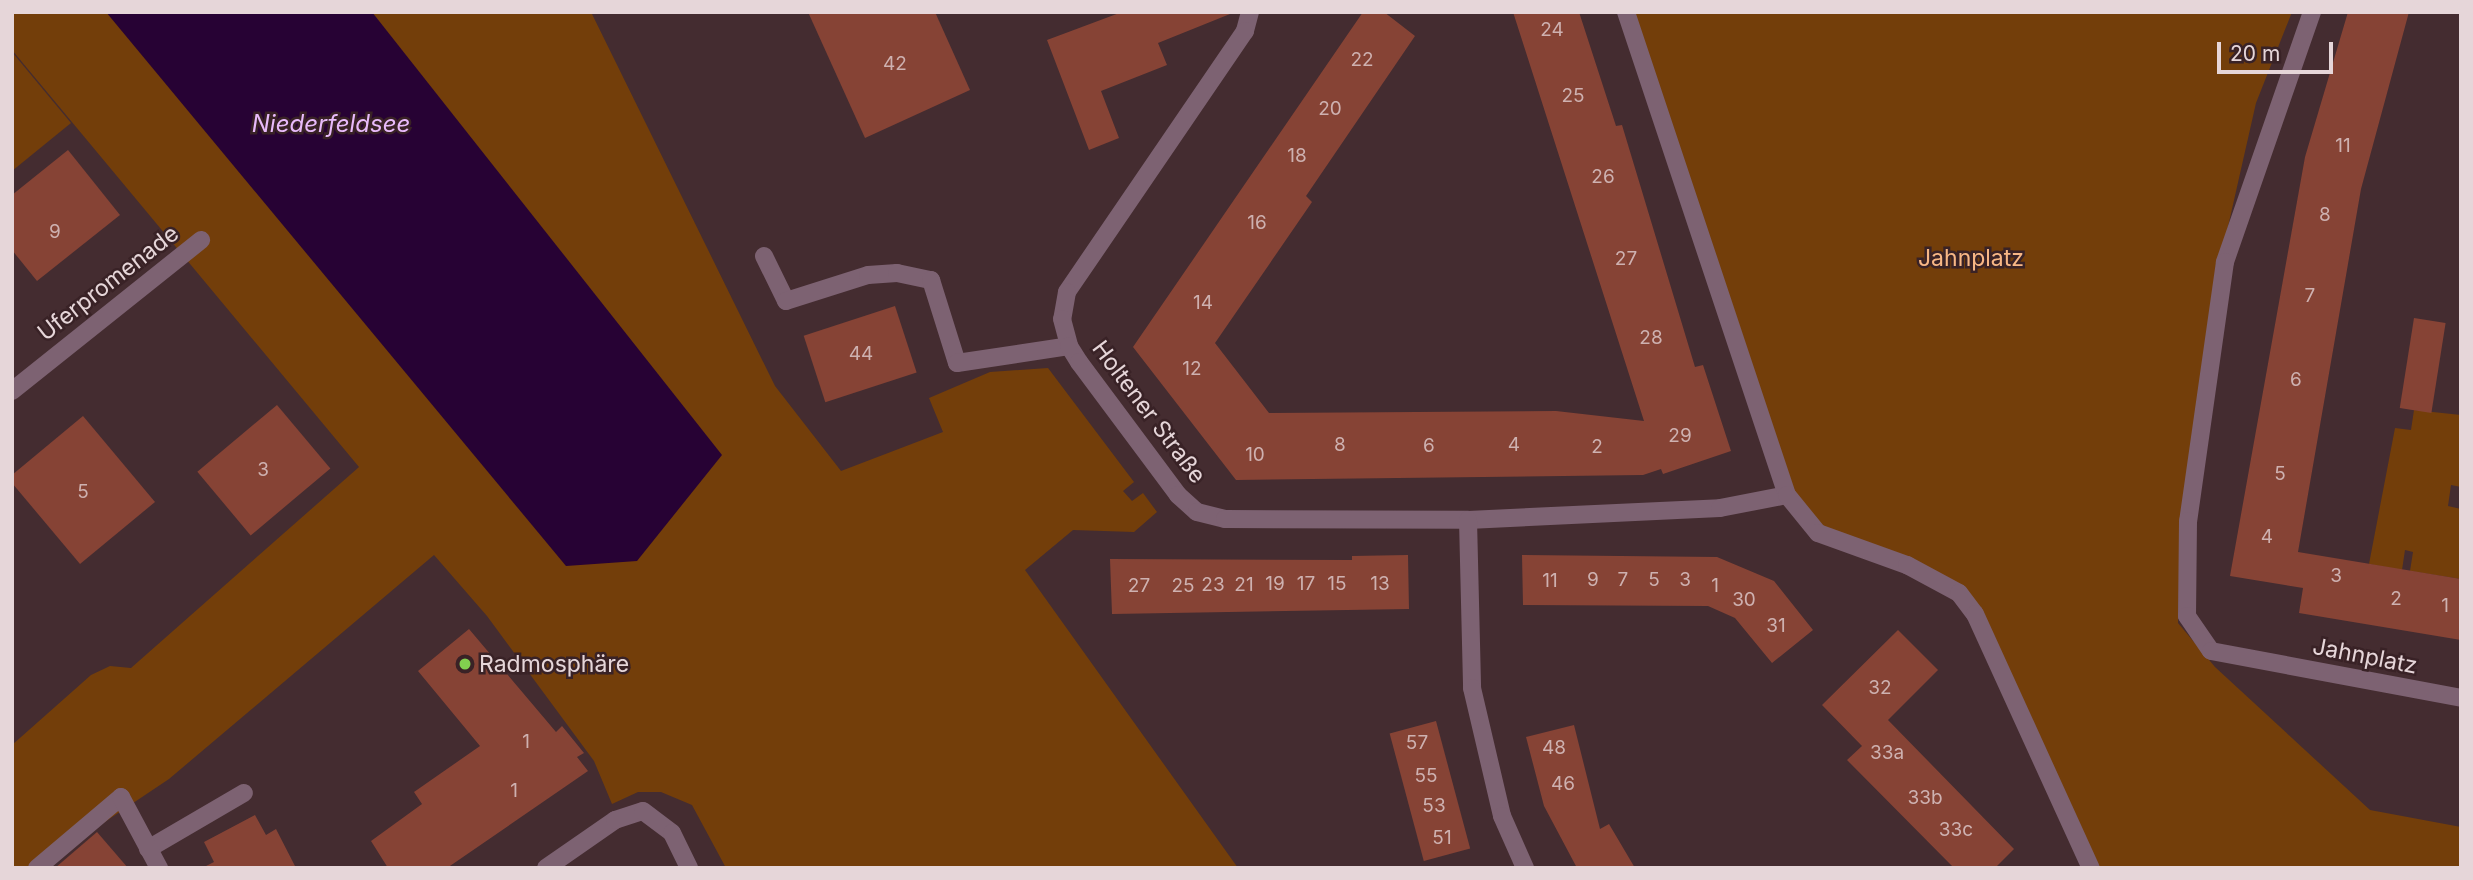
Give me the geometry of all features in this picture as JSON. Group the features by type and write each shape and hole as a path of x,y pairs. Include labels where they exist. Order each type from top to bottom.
{"street":[{"name":"Holtener Straße","path":"1250,12 1245,31 1067,292 1062,318 1069,346 1178,495 1197,512 1226,519 1468,520 1720,508 1787,495"},
{"path":"1626,12 1787,495 1818,533 1907,565 1959,593 1975,614 2091,868"},
{"name":"Jahnplatz","path":"2312,12 2225,262 2188,521 2187,616 2211,652 2461,698"},
{"name":"Uferpromenade","path":"12,391 201,240"},
{"path":"764,256 786,301 868,275 897,272 931,279 957,363 1069,346"},
{"path":"1468,520 1472,688 1502,816 1525,868"},
{"path":"148,849 244,793"},
{"path":"37,868 121,797 159,868"},
{"path":"546,868 615,820 643,811 672,833 690,868"}],"green space":[{"path":"12,12 591,12 775,386 841,471 943,432 929,398 990,372 1048,368 1134,482 1123,491 1132,501 1143,493 1157,512 1134,532 1073,530 1025,570 1238,868 726,868 692,805 661,792 638,792 612,804 594,761 487,616 434,555 169,779 36,868 12,868 12,745 91,675 110,666 131,668 359,467 12,50"},
{"name":"Jahnplatz","path":"1632,12 2292,12 2256,103 2220,262 2182,513 2178,623 2215,667 2370,810 2461,827 2461,868 2100,868 1980,610 1820,526 1792,492"},
{"path":"12,52 71,123 12,171"},
{"path":"2414,410 2461,415 2461,487 2451,485 2448,506 2461,509 2461,579 2410,571 2413,552 2405,550 2402,570 2369,564 2395,428 2411,430"}],"water":[{"name":"Niederfeldsee","path":"106,12 372,12 722,455 637,561 566,566"}],"building":[{"path":"808,12 935,12 970,90 865,138"},
{"path":"1122,12 1230,14 1158,43 1167,65 1101,91 1119,138 1089,150 1047,40"},
{"path":"1363,12 1384,12 1415,36 1306,196 1312,202 1215,343 1269,413 1556,411 1644,421 1513,12 1579,12 1616,126 1622,125 1695,367 1703,365 1731,451 1663,474 1661,469 1643,475 1236,480 1133,347"},
{"path":"2348,12 2409,12 2361,189 2298,552 2461,579 2461,640 2299,613 2303,588 2230,576 2305,157"},
{"path":"68,150 120,215 37,281 12,250 12,195"},
{"path":"895,306 917,373 825,402 804,336"},
{"path":"2414,318 2446,323 2431,413 2400,408"},
{"path":"277,405 330,469 251,535 197,472"},
{"path":"83,416 155,502 80,564 12,483 12,475"},
{"path":"1408,555 1409,609 1112,614 1110,559 1352,560 1352,556"},
{"path":"1522,555 1717,557 1774,581 1813,630 1772,663 1735,618 1708,606 1523,605"},
{"path":"469,629 556,732 562,726 584,753 577,757 588,771 447,868 388,868 371,841 422,804 414,792 480,746 418,671"},
{"path":"1898,630 1938,670 1888,720 2014,849 1995,868 1954,868 1847,760 1862,746 1822,705"},
{"path":"1436,721 1470,849 1424,861 1390,733"},
{"path":"1574,725 1600,829 1609,824 1635,868 1577,868 1544,806 1526,737"},
{"path":"255,815 266,835 276,829 296,868 202,868 214,862 204,842"},
{"path":"97,832 128,868 55,868"}],"place":[{"name":"Radmosphäre","path":"465,664"}]}
